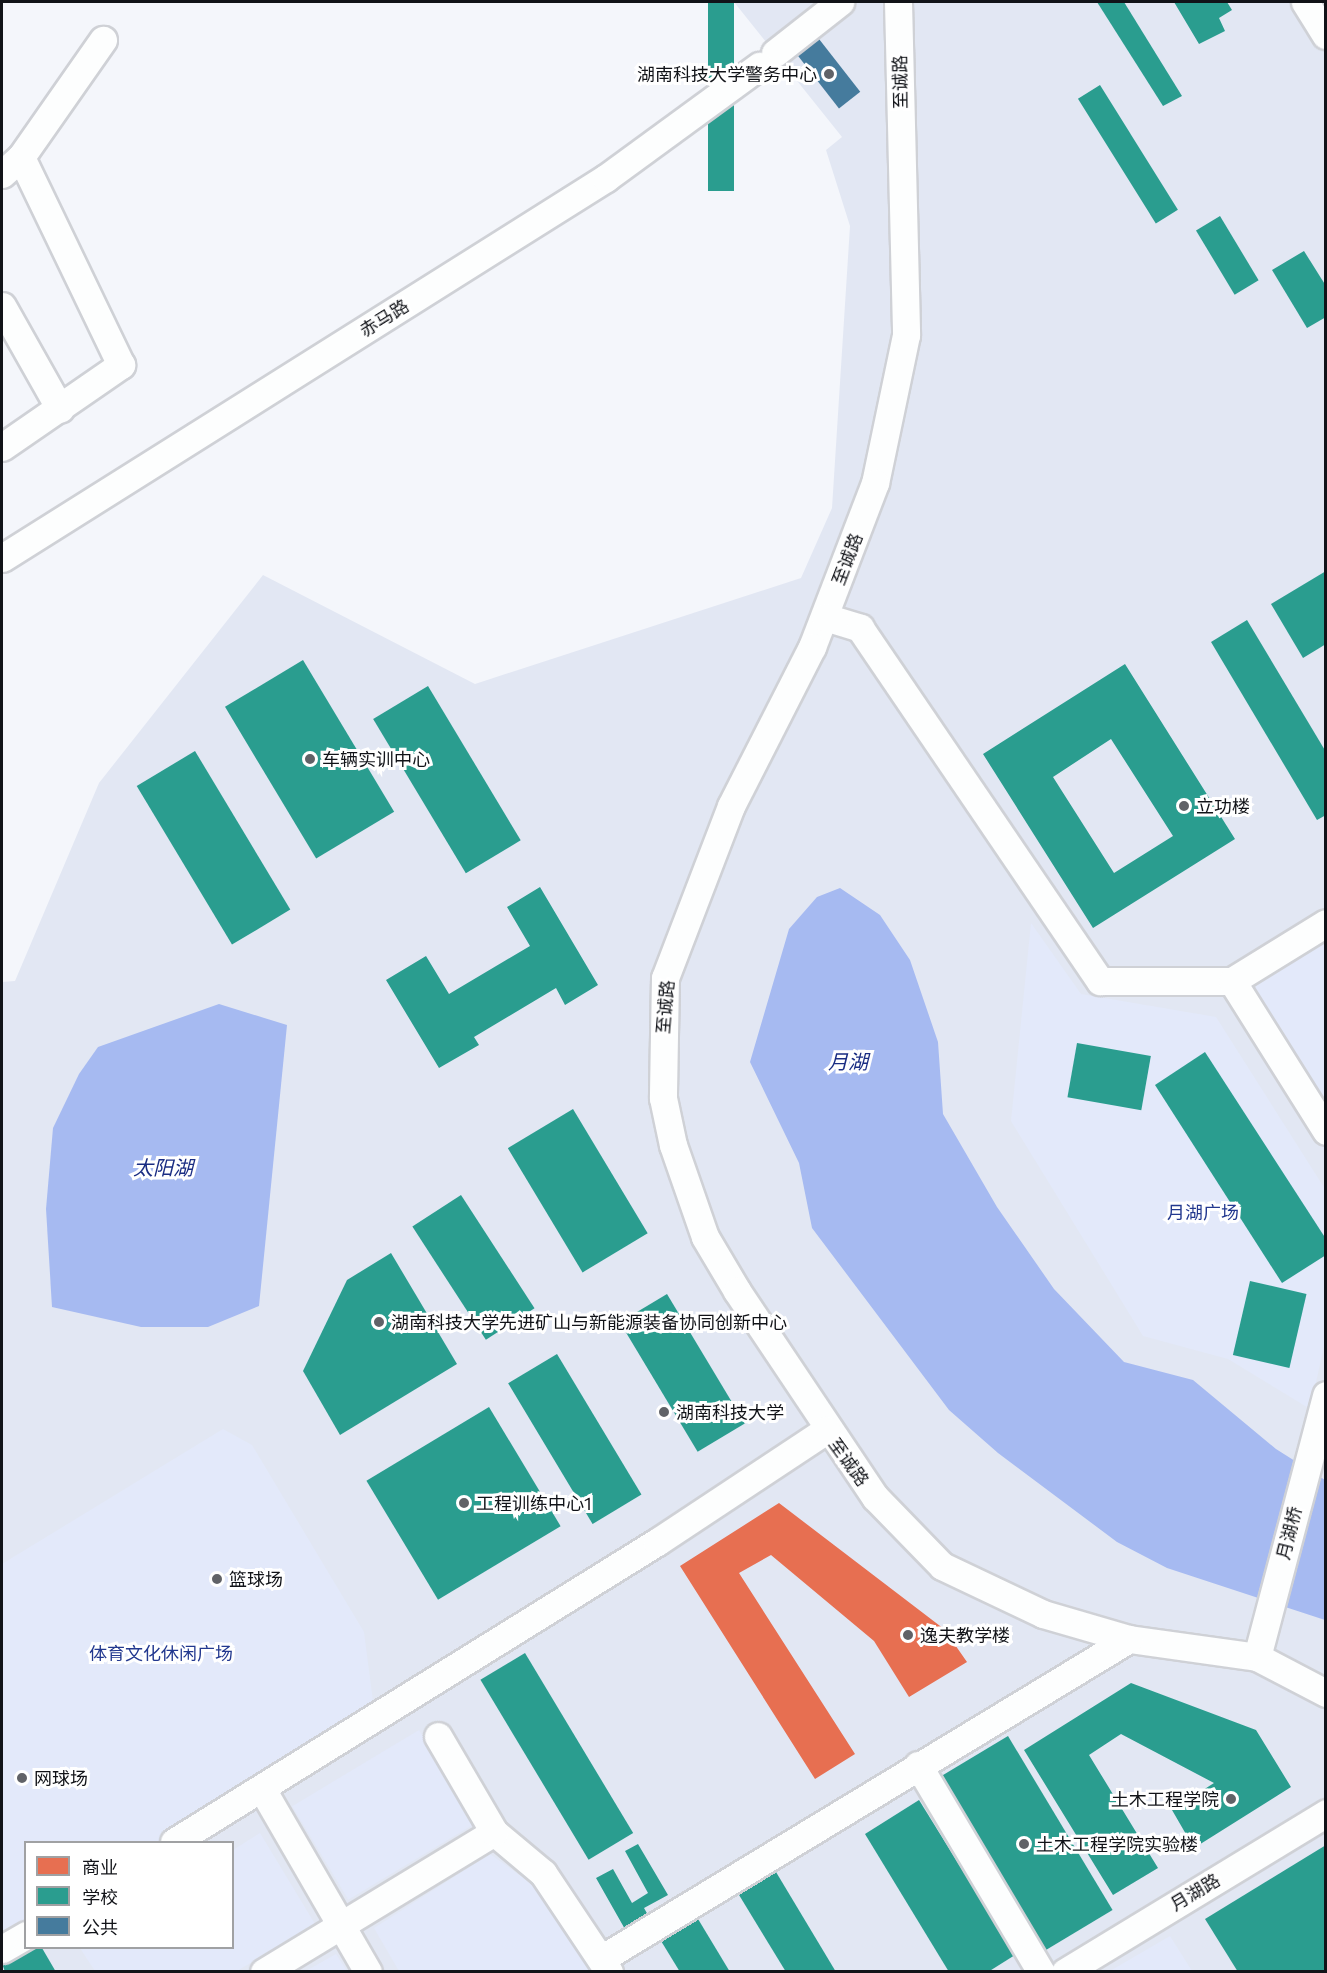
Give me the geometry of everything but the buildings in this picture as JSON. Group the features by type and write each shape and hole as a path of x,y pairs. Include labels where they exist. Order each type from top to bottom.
{"street":[{"name":"赤马路","path":"2,558 606,178 767,60 840,2"},
{"name":"至诚路","path":"898,2 906,335 875,483 825,618 731,806 665,978 661,1052 674,1145 705,1237 826,1430 875,1497 942,1566 1043,1614 1129,1639 1257,1657 1326,1693"},
{"path":"1305,2 1326,35"},
{"path":"2,447 121,365 7,167 103,40"},
{"path":"2,306 60,409"},
{"path":"825,618 860,628 1100,981 1232,981 1326,923"},
{"path":"1232,981 1326,1131"},
{"name":"月湖桥","path":"1257,1657 1308,1456 1326,1395"},
{"path":"176,1841 262,1789 826,1430"},
{"path":"438,1736 494,1832 543,1873 605,1965 918,1765 1129,1639"},
{"path":"918,1765 1041,1971"},
{"path":"262,1789 368,1971"},
{"name":"月湖路","path":"1065,1971 1326,1813"},
{"path":"264,1971 494,1832"},
{"path":"2,1949 24,1936"}],"shaded area":[{"name":"湖南科技大学","path":"734,2 1325,2 1325,1971 2,1972 2,982 15,981 99,783 263,575 475,684 801,578 832,508 850,226 826,150 842,137"}],"green space":[{"name":"月湖广场","path":"1031,923 1081,994 1216,1017 1325,1189 1325,1342 1310,1409 1228,1359 1143,1336 1011,1121"},
{"path":"1325,934 1325,1115 1253,1000 1258,976"},
{"name":"体育文化休闲广场","path":"223,1429 252,1445 364,1632 374,1709 159,1841 24,1841 24,1923 2,1933 2,1564"},
{"path":"419,1730 475,1823 348,1900 292,1806"},
{"path":"260,1833 315,1924 237,1971 95,1971 81,1949 234,1949 234,1849"},
{"path":"490,1854 543,1892 592,1971 399,1971 374,1928"},
{"path":"1170,1936 1192,1971 1110,1971"},
{"path":"336,1954 347,1971 306,1971"}],"water":[{"name":"月湖","path":"840,888 880,915 910,960 938,1042 943,1114 997,1207 1054,1289 1124,1362 1193,1380 1276,1449 1325,1480 1325,1620 1167,1568 1117,1542 998,1453 949,1410 812,1228 799,1163 750,1062 789,929 817,897"},
{"name":"太阳湖","path":"219,1004 287,1025 259,1306 208,1327 141,1327 52,1307 46,1209 53,1128 79,1074 98,1047"}],"place":[{"name":"湖南科技大学警务中心","path":"829,74"},
{"name":"车辆实训中心","path":"310,759"},
{"name":"立功楼","path":"1184,806"},
{"name":"湖南科技大学先进矿山与新能源装备协同创新中心","path":"379,1322"},
{"name":"湖南科技大学","path":"664,1412"},
{"name":"工程训练中心1","path":"464,1503"},
{"name":"篮球场","path":"217,1579"},
{"name":"逸夫教学楼","path":"908,1635"},
{"name":"网球场","path":"22,1778"},
{"name":"土木工程学院","path":"1231,1799"},
{"name":"土木工程学院实验楼","path":"1024,1844"}]}
